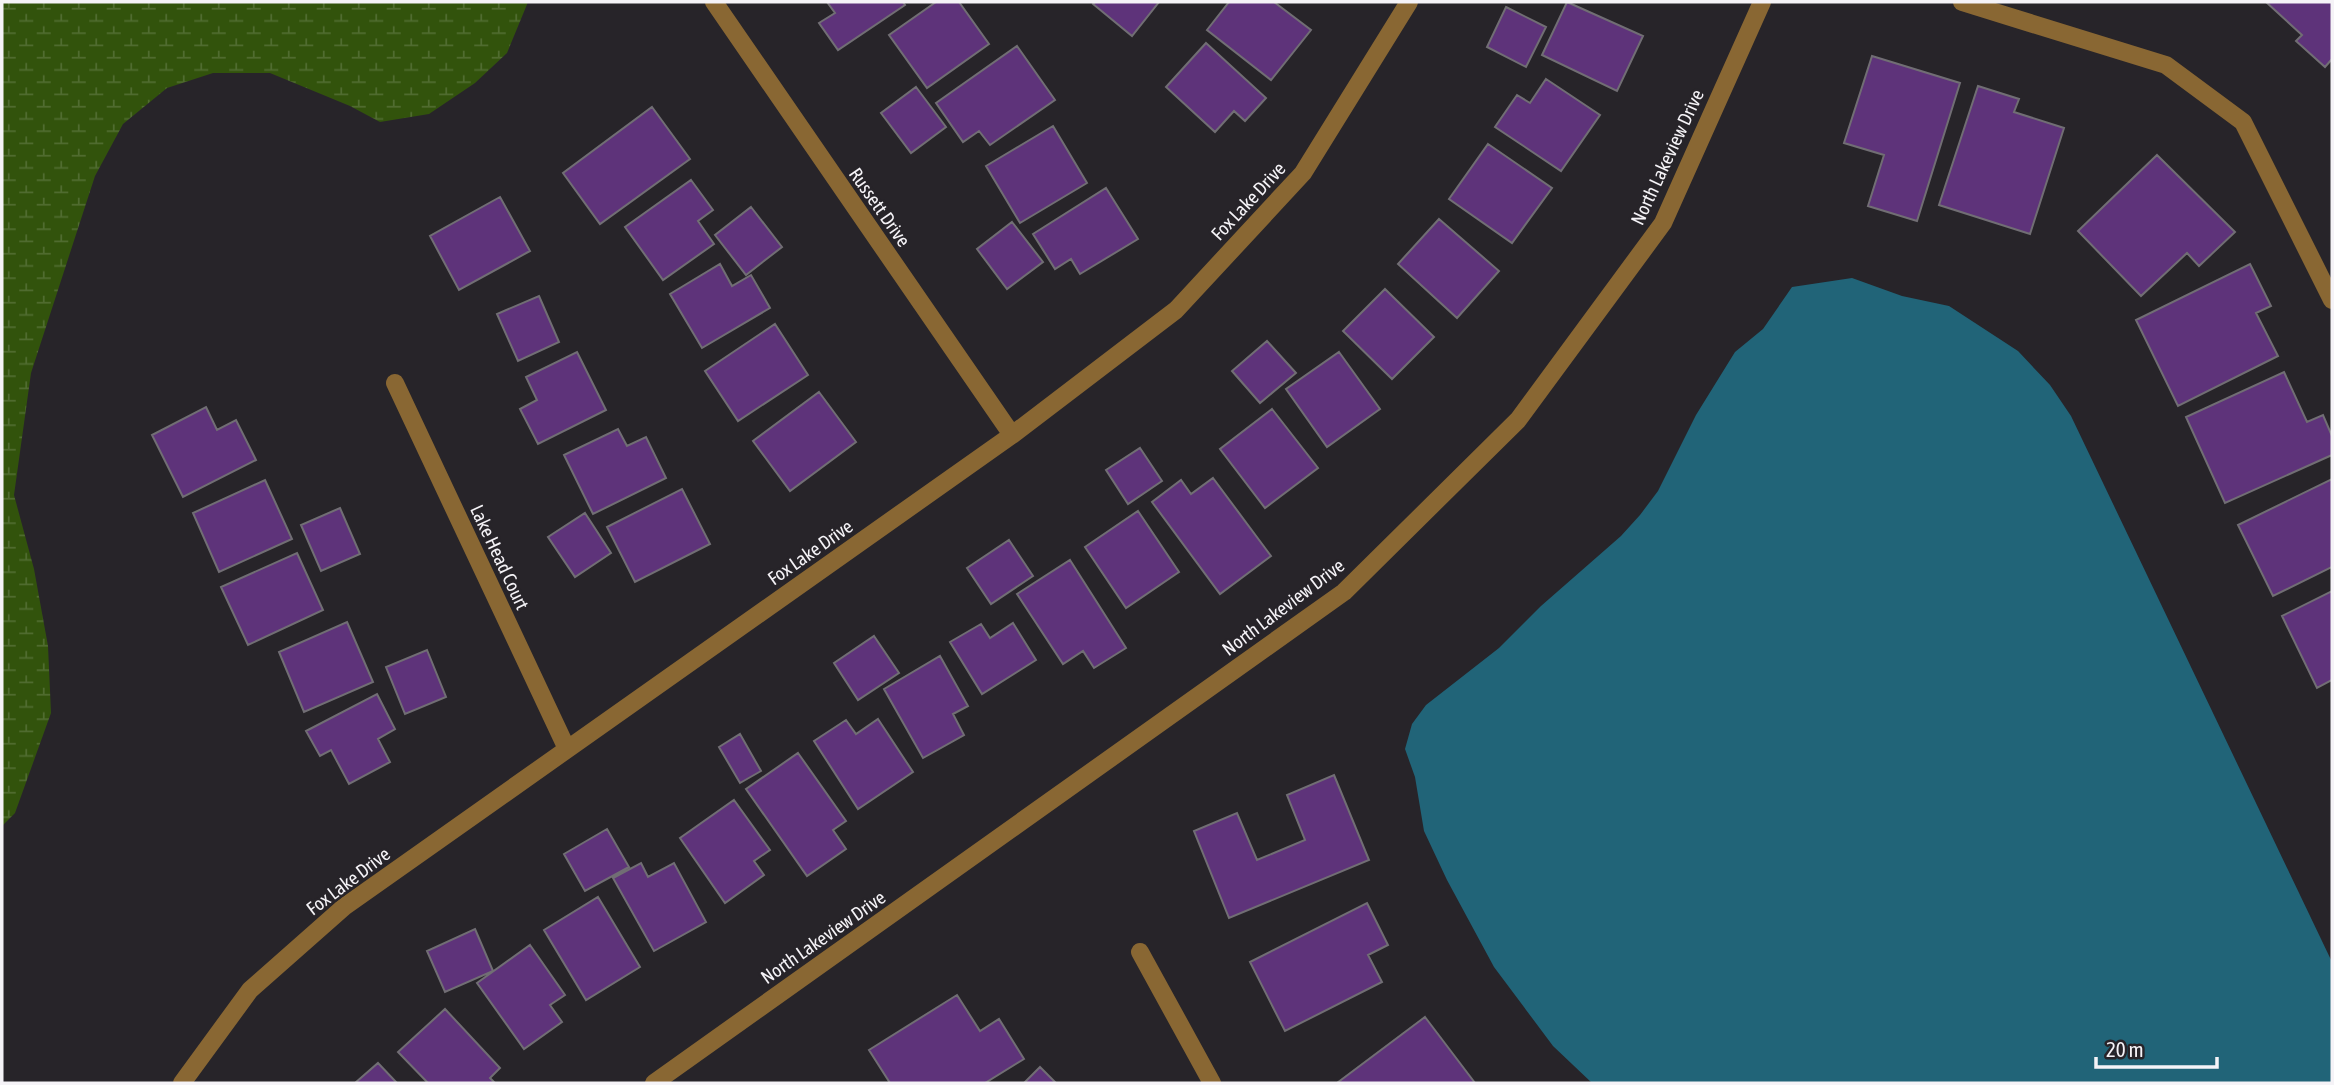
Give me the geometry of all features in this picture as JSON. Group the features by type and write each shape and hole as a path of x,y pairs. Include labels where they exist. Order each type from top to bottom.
{"street":[{"name":"Russett Drive","path":"714,2 1012,435"},
{"name":"Fox Lake Drive","path":"182,1083 250,990 344,907 1012,435 1175,310 1303,173 1409,2"},
{"name":"North Lakeview Drive","path":"654,1083 1354,583 1518,420 1663,223 1762,2"},
{"path":"1962,2 2166,65 2243,122 2332,300"},
{"name":"Lake Head Court","path":"395,383 567,749"},
{"path":"1140,952 1212,1083"}],"green space":[{"path":"2,2 528,2 507,53 475,83 429,114 380,122 350,106 270,73 213,73 167,88 123,124 95,176 31,373 14,495 34,569 48,646 51,713 15,813 2,826"}],"water":[{"path":"1852,278 1902,296 1949,306 2018,351 2050,385 2071,416 2332,962 2332,1083 1592,1083 1553,1046 1494,967 1424,831 1415,777 1405,749 1412,724 1426,705 1499,648 1541,606 1621,536 1640,515 1658,491 1696,415 1735,352 1763,329 1792,287"}],"building":[{"path":"827,2 903,2 905,5 838,50 819,23 835,13"},
{"path":"936,2 959,2 989,44 927,88 889,35"},
{"path":"1159,2 1132,36 1093,4"},
{"path":"1229,2 1274,2 1311,30 1271,80 1207,30"},
{"path":"1567,2 1643,36 1617,91 1542,55"},
{"path":"2266,2 2332,2 2332,59 2325,67 2296,41 2302,35"},
{"path":"1506,7 1546,27 1526,67 1487,47"},
{"path":"1206,43 1266,98 1245,121 1234,111 1215,132 1166,87"},
{"path":"1017,46 1055,100 990,145 979,131 963,142 936,103"},
{"path":"1872,56 1960,83 1917,221 1868,206 1884,155 1844,143"},
{"path":"1546,79 1600,115 1561,171 1495,127 1517,95 1530,103"},
{"path":"1978,86 2019,99 2014,112 2064,128 2030,234 1939,205"},
{"path":"916,87 946,127 911,153 881,113"},
{"path":"652,107 690,159 600,224 563,173"},
{"path":"1053,126 1087,183 1020,223 986,166"},
{"path":"1488,144 1552,188 1512,243 1449,199"},
{"path":"2157,155 2235,232 2199,266 2187,253 2141,296 2078,231"},
{"path":"691,180 713,210 698,221 714,244 663,280 625,227"},
{"path":"1106,188 1138,239 1080,274 1071,259 1055,269 1033,234"},
{"path":"500,197 530,251 459,290 430,236"},
{"path":"751,207 782,247 746,275 715,235"},
{"path":"1439,219 1499,271 1457,318 1398,264"},
{"path":"1012,222 1043,262 1007,289 977,249"},
{"path":"720,264 732,286 751,275 770,308 702,348 670,294"},
{"path":"2250,264 2271,306 2256,313 2278,356 2178,406 2136,320"},
{"path":"1385,289 1434,337 1392,379 1343,331"},
{"path":"539,296 559,342 518,361 497,314"},
{"path":"775,324 808,375 738,421 705,371"},
{"path":"1267,341 1296,373 1260,403 1232,371"},
{"path":"577,352 606,410 538,444 520,409 537,400 526,377"},
{"path":"1339,352 1380,409 1327,447 1286,389"},
{"path":"2284,372 2307,422 2323,415 2332,436 2332,455 2225,503 2186,417"},
{"path":"819,392 856,442 790,491 753,441"},
{"path":"206,407 217,430 236,420 256,460 183,497 152,435"},
{"path":"1272,409 1318,468 1265,508 1220,449"},
{"path":"618,429 627,446 646,437 666,478 593,514 564,455"},
{"path":"1140,448 1162,481 1128,504 1106,470"},
{"path":"1213,478 1271,556 1220,594 1152,502 1181,480 1191,494"},
{"path":"2332,479 2332,567 2273,596 2238,525"},
{"path":"265,480 292,539 219,572 193,513"},
{"path":"682,489 710,544 635,582 607,527"},
{"path":"340,508 360,554 321,571 301,525"},
{"path":"1138,511 1179,572 1126,608 1085,547"},
{"path":"585,513 611,553 575,577 548,537"},
{"path":"1009,540 1033,576 991,604 967,568"},
{"path":"297,553 323,610 248,645 221,587"},
{"path":"1070,560 1126,648 1094,668 1083,651 1063,664 1017,594"},
{"path":"2332,591 2332,680 2317,688 2282,616"},
{"path":"347,622 373,682 304,712 279,652"},
{"path":"1013,623 1036,660 982,694 950,642 981,624 990,638"},
{"path":"874,636 899,673 858,700 834,663"},
{"path":"427,650 446,697 405,714 386,667"},
{"path":"940,656 968,706 953,714 964,735 923,758 884,689"},
{"path":"377,694 395,729 378,739 390,762 349,784 331,750 320,756 306,731"},
{"path":"878,719 913,772 858,809 814,741 846,720 856,734"},
{"path":"740,734 761,771 740,783 719,747"},
{"path":"798,753 846,821 833,830 846,849 807,876 746,789"},
{"path":"1334,775 1369,860 1229,918 1194,831 1237,813 1257,860 1305,840 1287,795"},
{"path":"734,800 770,850 754,861 764,875 725,903 680,838"},
{"path":"607,829 629,867 585,891 564,854"},
{"path":"641,863 648,877 674,863 706,922 654,951 613,878"},
{"path":"598,897 640,967 586,1000 544,930"},
{"path":"1367,903 1388,945 1368,955 1382,982 1285,1031 1250,962"},
{"path":"475,929 493,971 445,992 427,951"},
{"path":"530,945 565,995 550,1005 562,1022 524,1049 477,983"},
{"path":"957,995 980,1031 999,1019 1024,1059 985,1083 890,1083 869,1050"},
{"path":"445,1009 500,1068 490,1078 495,1083 428,1083 398,1052"},
{"path":"1425,1017 1475,1083 1337,1083"},
{"path":"378,1063 397,1083 355,1083"},
{"path":"1040,1067 1056,1083 1024,1083"}]}
